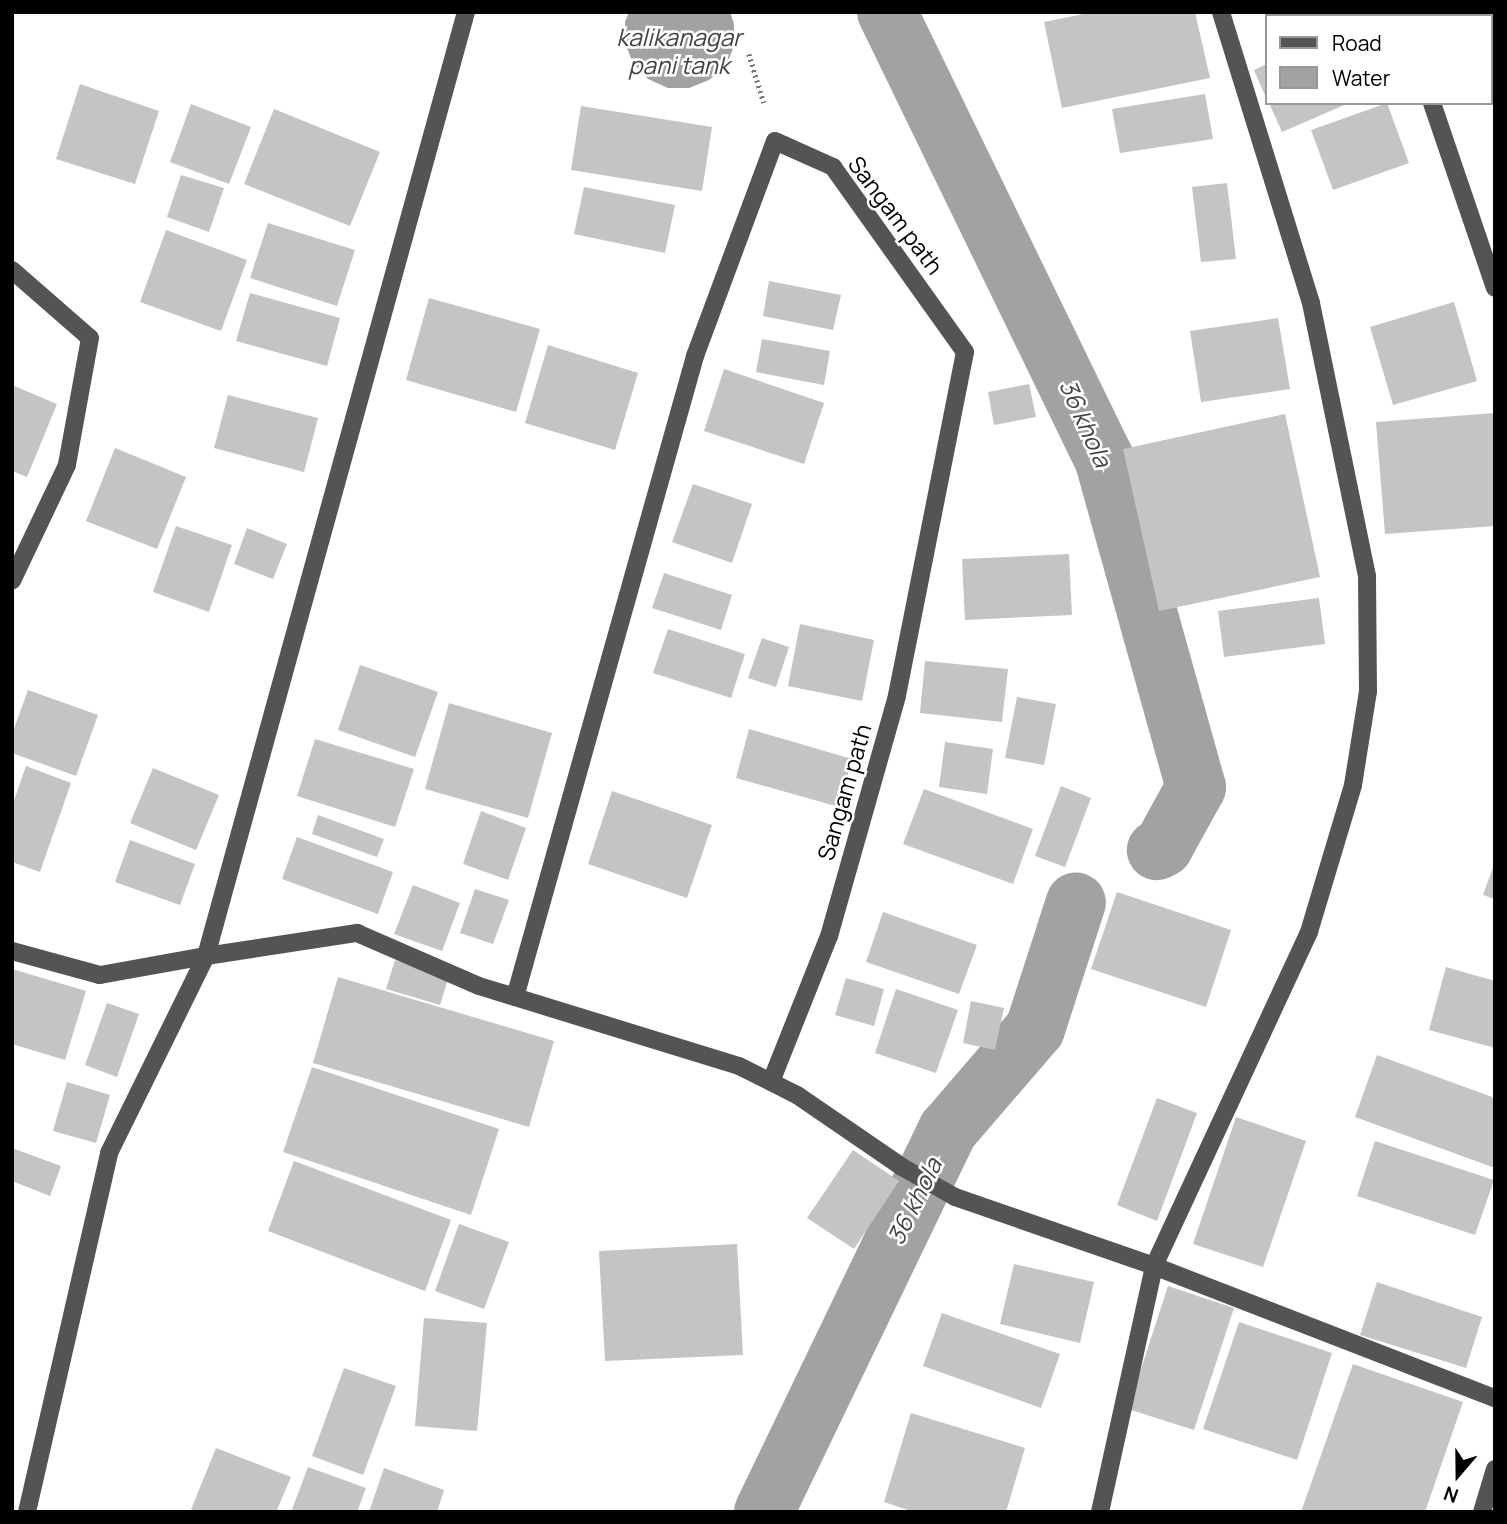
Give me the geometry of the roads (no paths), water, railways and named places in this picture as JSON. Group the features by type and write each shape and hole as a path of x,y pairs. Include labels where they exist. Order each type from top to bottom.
{"street":[{"path":"27,1512 110,1153 206,956 466,12"},
{"path":"1100,1512 1154,1266 1309,932 1353,785 1368,691 1367,576 1311,303 1221,12"},
{"path":"1433,105 1495,288"},
{"name":"Sangam path","path":"515,997 695,356 775,141 833,167 965,352 897,696 830,936 771,1082"},
{"path":"12,270 90,338 67,465 12,581"},
{"path":"12,951 100,975 357,933 479,986 739,1066 797,1094 902,1167 954,1198 1154,1266 1495,1398"},
{"path":"1482,1512 1495,1469"}],"water":[{"name":"kalikanagar pani tank","path":"629,12 730,12 734,24 734,46 726,66 709,80 689,88 668,88 648,79 633,63 625,43 625,22"}],"waterway":[{"name":"36 khola","path":"887,12 1104,458 1196,787 1163,847 1157,850"},
{"name":"36 khola","path":"764,1512 948,1130 1035,1029 1076,902"}]}
